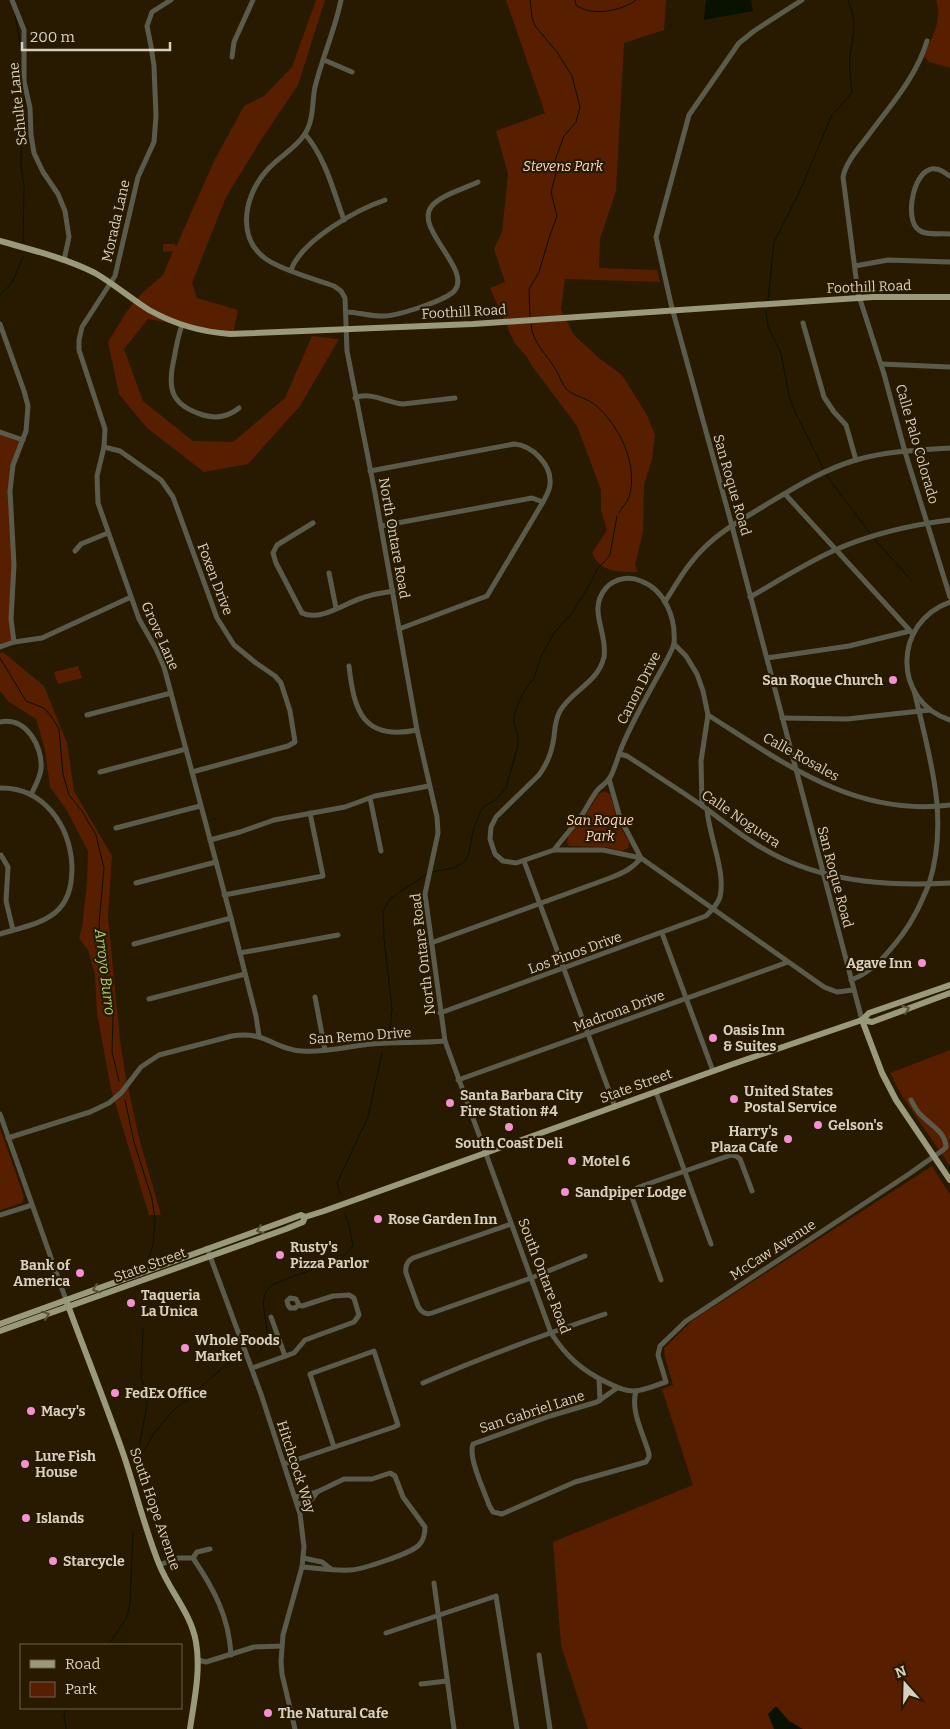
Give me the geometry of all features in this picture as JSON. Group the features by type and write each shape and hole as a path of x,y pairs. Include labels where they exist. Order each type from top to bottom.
{"main road":[{"name":"Foothill Road","path":"0,242 64,260 89,270 112,283 150,310 182,325 207,331 236,334 496,323 860,298 950,297"},
{"name":"State Street","path":"0,1331 303,1222 305,1218 359,1198 713,1071 862,1020 869,1013 950,985"},
{"name":"State Street","path":"862,1020 872,1022 950,993"},
{"path":"862,1020 888,1085 950,1180"},
{"name":"State Street","path":"0,1324 301,1215 305,1218"},
{"name":"South Hope Avenue","path":"66,1300 124,1457 136,1501 159,1564 195,1635 198,1660 190,1729"}],"street":[{"name":"Schulte Lane","path":"12,0 24,30 24,81 30,108 34,153 43,172 58,194 65,212 69,237 64,260"},
{"name":"Morada Lane","path":"112,283 138,177 154,142 156,116 154,66 152,46 147,31 147,21 156,9 171,0"},
{"path":"232,57 234,42 253,0"},
{"name":"North Ontare Road","path":"341,0 314,90 310,122 305,134 262,176 250,195 247,210 247,226 256,248 268,261 339,289 344,296 346,351 381,526 417,730 436,817 438,833 425,894 440,1013 445,1042 486,1153"},
{"name":"San Roque Road","path":"802,0 754,31 740,43 689,115 656,237 673,311 732,526 862,1020"},
{"name":"Calle Palo Colorado","path":"927,41 918,65 856,152 844,172 843,182 860,298 882,364 905,452 950,597"},
{"path":"324,60 352,72"},
{"path":"305,134 324,164 344,220"},
{"path":"950,176 935,168 924,172 915,188 912,213 914,224 924,233 950,234"},
{"path":"346,312 378,316 391,315 410,311 437,301 455,290 458,283 456,272 449,256 432,230 428,214 431,206 440,199 478,182"},
{"path":"291,270 297,258 304,250 344,220 362,209 385,200"},
{"path":"855,266 888,260 950,262"},
{"name":"Grove Lane","path":"112,283 85,321 79,340 80,356 105,429 104,447 96,484 98,503 131,597 143,627 160,658 171,692 224,895 232,918 256,1016 259,1036"},
{"path":"803,323 824,397 846,425 856,460"},
{"path":"0,324 28,406 26,431 12,465 10,491 14,565 11,619 14,642"},
{"path":"182,325 170,377 170,387 175,398 186,409 210,417 222,417 239,408"},
{"path":"0,346 7,344"},
{"path":"882,364 950,367"},
{"path":"356,398 360,396 372,397 395,404 455,398"},
{"path":"0,432 23,440"},
{"path":"370,472 519,445 533,451 548,470 550,486 543,502 487,596 399,629"},
{"name":"Foxen Drive","path":"104,447 120,451 161,480 166,486 173,497 222,628 242,653 280,680 290,711 295,742 288,746 192,772"},
{"path":"666,602 692,561 712,541 732,526 823,472 856,460 890,453 950,448"},
{"path":"785,494 911,633"},
{"path":"381,526 532,498 543,502"},
{"path":"750,596 835,550 878,535 928,523 950,520"},
{"path":"313,524 277,545 273,556 302,612 307,615 314,615 363,597 393,591"},
{"path":"75,551 81,544 108,534"},
{"path":"329,573 336,608"},
{"name":"Canon Drive","path":"554,850 583,814 596,792 609,779 620,754 622,744 674,644 672,619 666,602 650,585 631,578 613,582 601,596 597,612 604,649 598,671 565,704 559,713 555,724 549,760 545,768 496,817 491,827 491,845 499,857 512,864 524,862 554,850 602,850 641,858 832,991 853,990"},
{"path":"0,647 14,642 42,638 131,597"},
{"path":"851,980 874,967 891,949 910,923 923,899 935,870 940,846 941,818 938,786 914,690 906,667 911,633 926,616 950,602"},
{"path":"767,658 840,648 911,633"},
{"path":"674,644 686,656 697,674 708,715 701,760 705,808 720,876 720,897 714,908"},
{"path":"349,666 355,704 366,720 376,728 388,732 417,730"},
{"path":"914,690 922,703 930,710 950,720"},
{"path":"87,715 171,692"},
{"path":"782,718 847,719 930,710"},
{"name":"Calle Rosales","path":"708,715 796,770 827,786 860,798 893,805 950,806"},
{"path":"0,722 9,721 18,724 30,733 37,744 41,767 38,780 31,795"},
{"path":"100,772 186,750"},
{"name":"Calle Noguera","path":"620,754 641,765 768,852 798,865 842,878 878,883 950,883"},
{"name":"Canon Drive","path":"609,779 620,818 641,858"},
{"path":"210,840 245,831 274,820 351,805 370,798 429,786"},
{"path":"0,788 14,789 31,795 52,811 65,832 72,864 71,886 67,898 54,914 44,920 0,934"},
{"path":"370,798 381,852"},
{"path":"116,828 200,806"},
{"path":"224,895 323,876 310,813"},
{"path":"1,855 8,867 6,901 13,930"},
{"path":"431,943 624,873 641,858"},
{"path":"136,883 216,862"},
{"path":"524,862 615,1107"},
{"name":"Los Pinos Drive","path":"440,1013 704,918 714,908"},
{"path":"134,944 232,918"},
{"path":"662,933 713,1071"},
{"path":"240,953 338,935"},
{"name":"Madrona Drive","path":"458,1080 788,962"},
{"path":"149,1000 246,974"},
{"path":"315,997 325,1050"},
{"name":"San Remo Drive","path":"8,1138 90,1112 108,1103 121,1093 141,1067 159,1055 232,1036 244,1034 259,1036 291,1050 309,1052 373,1044 445,1042"},
{"path":"656,1092 711,1244"},
{"path":"912,1100 922,1117 936,1128 945,1140 946,1147 934,1158"},
{"path":"0,1114 66,1300"},
{"name":"South Ontare Road","path":"486,1153 551,1333 562,1349 573,1361 599,1379 617,1388 636,1391 666,1382"},
{"path":"661,1280 633,1200 634,1190 733,1155 740,1159 752,1191"},
{"name":"McCaw Avenue","path":"666,1382 658,1355 660,1346 686,1321 934,1158"},
{"path":"0,1215 32,1205"},
{"path":"511,1224 413,1258 408,1262 406,1273 418,1306 424,1313 432,1313 531,1278 585,1256"},
{"name":"Hitchcock Way","path":"207,1248 247,1354 296,1496 303,1530 302,1567 283,1635 282,1646 282,1674 295,1729"},
{"path":"252,1368 297,1351 305,1340 354,1322 359,1315 354,1298 349,1295 333,1296 309,1305 299,1305"},
{"path":"423,1383 473,1361 605,1314"},
{"path":"271,1317 285,1356"},
{"path":"284,1464 394,1427 398,1425 374,1351 310,1374 334,1447"},
{"path":"599,1379 600,1400"},
{"name":"San Gabriel Lane","path":"617,1388 600,1400 587,1406 550,1416 473,1444 471,1450 474,1460 489,1505 494,1512 505,1513 575,1482 646,1462 649,1454 637,1414 634,1397 636,1391"},
{"path":"296,1496 317,1492 344,1479 372,1479 390,1473 394,1476 403,1497 425,1527 424,1538 414,1550 355,1570 302,1567"},
{"path":"298,1504 312,1499 317,1492"},
{"path":"193,1558 197,1552 210,1549"},
{"path":"159,1564 178,1558 193,1558"},
{"path":"193,1558 213,1589 220,1604 230,1636 231,1655"},
{"path":"303,1558 322,1562 331,1569"},
{"path":"434,1583 454,1729"},
{"path":"386,1633 496,1596 517,1729"},
{"path":"198,1660 206,1662 254,1647 282,1646"},
{"path":"539,1655 550,1729"},
{"path":"421,1684 447,1681"}],"green space":[{"path":"316,0 325,0 298,85 226,197 192,283 197,298 238,310 233,334 148,319 124,349 143,401 193,441 233,442 285,398 312,336 339,339 300,406 248,464 204,472 147,428 119,394 108,342 127,311 142,293 163,275 173,251 163,252 163,244 175,244 176,247 214,161 244,106 264,96 292,67"},
{"name":"Stevens Park","path":"506,0 666,0 664,30 624,43 616,191 600,239 599,268 657,270 660,282 565,279 561,310 574,335 599,358 622,375 647,415 655,435 652,459 644,485 643,532 635,565 638,572 617,571 606,568 596,560 592,553 607,530 601,510 601,490 577,426 514,342 490,288 505,282 494,249 502,232 508,174 496,131 545,113"},
{"path":"936,0 950,0 950,68 929,62 924,56 937,21 938,7"},
{"path":"0,432 23,440 11,477 14,565 11,608 14,642 0,647"},
{"path":"3,652 44,686 67,743 74,791 112,856 108,917 120,1040 139,1138 161,1215 149,1215 111,1089 97,1013 95,975 88,950 79,938 82,928 87,883 88,851 66,809 50,787 45,750 36,719 9,702 0,691 0,653"},
{"path":"78,666 82,678 58,684 54,672"},
{"name":"San Roque Park","path":"604,791 610,794 618,822 629,842 628,848 622,851 606,847 569,846 567,842 568,837 586,815 598,795"},
{"path":"950,1050 950,1166 902,1096 890,1073"},
{"path":"0,1128 24,1197 22,1203 0,1210"},
{"path":"932,1166 950,1195 950,1729 588,1729 561,1645 553,1542 693,1485 662,1389 673,1385 664,1348 693,1320"}],"shaded area":[{"path":"706,0 751,0 753,11 704,20"},
{"path":"775,1707 789,1721 803,1729 774,1729 768,1714"}],"waterway":[{"path":"530,0 535,26 557,52 572,76 580,107 576,122 564,136 554,163 556,173 551,192 557,216 539,272 529,289 530,317"},
{"path":"575,0 576,5 582,9 598,12 615,10 636,0"},
{"path":"768,300 774,242 798,195 832,115 852,93 850,62 854,22 848,0"},
{"path":"15,14 21,49"},
{"path":"23,243 24,186 21,165 22,121 25,97"},
{"path":"0,295 12,283 23,257"},
{"path":"766,311 768,327 781,353 789,396 823,468"},
{"path":"531,324 537,343 557,372 565,388 591,402 603,412 625,446 629,459 631,485 629,497 619,513"},
{"path":"826,475 870,533"},
{"path":"432,872 454,868 465,861 481,810 484,806 494,801 506,788 518,745 518,736 514,723 517,706 534,678 541,656 554,633 572,613 597,569 610,555 617,516"},
{"path":"875,540 912,581"},
{"name":"Arroyo Burro","path":"0,658 26,701 44,708 59,729 63,774 69,795 82,811 96,835 104,868 99,924 104,969 111,997 113,1017 112,1052 119,1081"},
{"path":"390,1029 392,1009 384,939 383,911 391,898 428,873"},
{"path":"340,1194 337,1183 368,1117 382,1053"},
{"name":"Arroyo Burro","path":"125,1100 134,1142 152,1199 155,1219 153,1245 148,1261"},
{"path":"256,1355 266,1338 267,1329 263,1302 265,1294 270,1287 278,1282 332,1265 343,1257 353,1246 345,1214"},
{"name":"Arroyo Burro","path":"137,1458 147,1405 146,1391 141,1377 143,1329"},
{"path":"137,1459 146,1448 154,1433 174,1410 226,1365 238,1359"},
{"name":"Arroyo Burro","path":"109,1644 126,1619 130,1604 133,1532"},
{"name":"Arroyo Burro","path":"66,1729 64,1715 67,1709"}],"place":[{"name":"San Roque Church","path":"893,680"},
{"name":"Agave Inn","path":"922,963"},
{"name":"Oasis Inn & Suites","path":"713,1038"},
{"name":"United States Postal Service","path":"734,1099"},
{"name":"Santa Barbara City Fire Station #4","path":"450,1103"},
{"name":"Gelson's","path":"818,1125"},
{"name":"South Coast Deli","path":"509,1127"},
{"name":"Harry's Plaza Cafe","path":"788,1139"},
{"name":"Motel 6","path":"572,1161"},
{"name":"Sandpiper Lodge","path":"565,1192"},
{"name":"Rose Garden Inn","path":"378,1219"},
{"name":"Rusty's Pizza Parlor","path":"280,1255"},
{"name":"Bank of America","path":"80,1273"},
{"name":"Taqueria La Unica","path":"131,1303"},
{"name":"Whole Foods Market","path":"185,1348"},
{"name":"FedEx Office","path":"115,1393"},
{"name":"Macy's","path":"31,1411"},
{"name":"Lure Fish House","path":"25,1464"},
{"name":"Islands","path":"26,1518"},
{"name":"Starcycle","path":"53,1561"},
{"name":"The Natural Cafe","path":"268,1713"}]}
